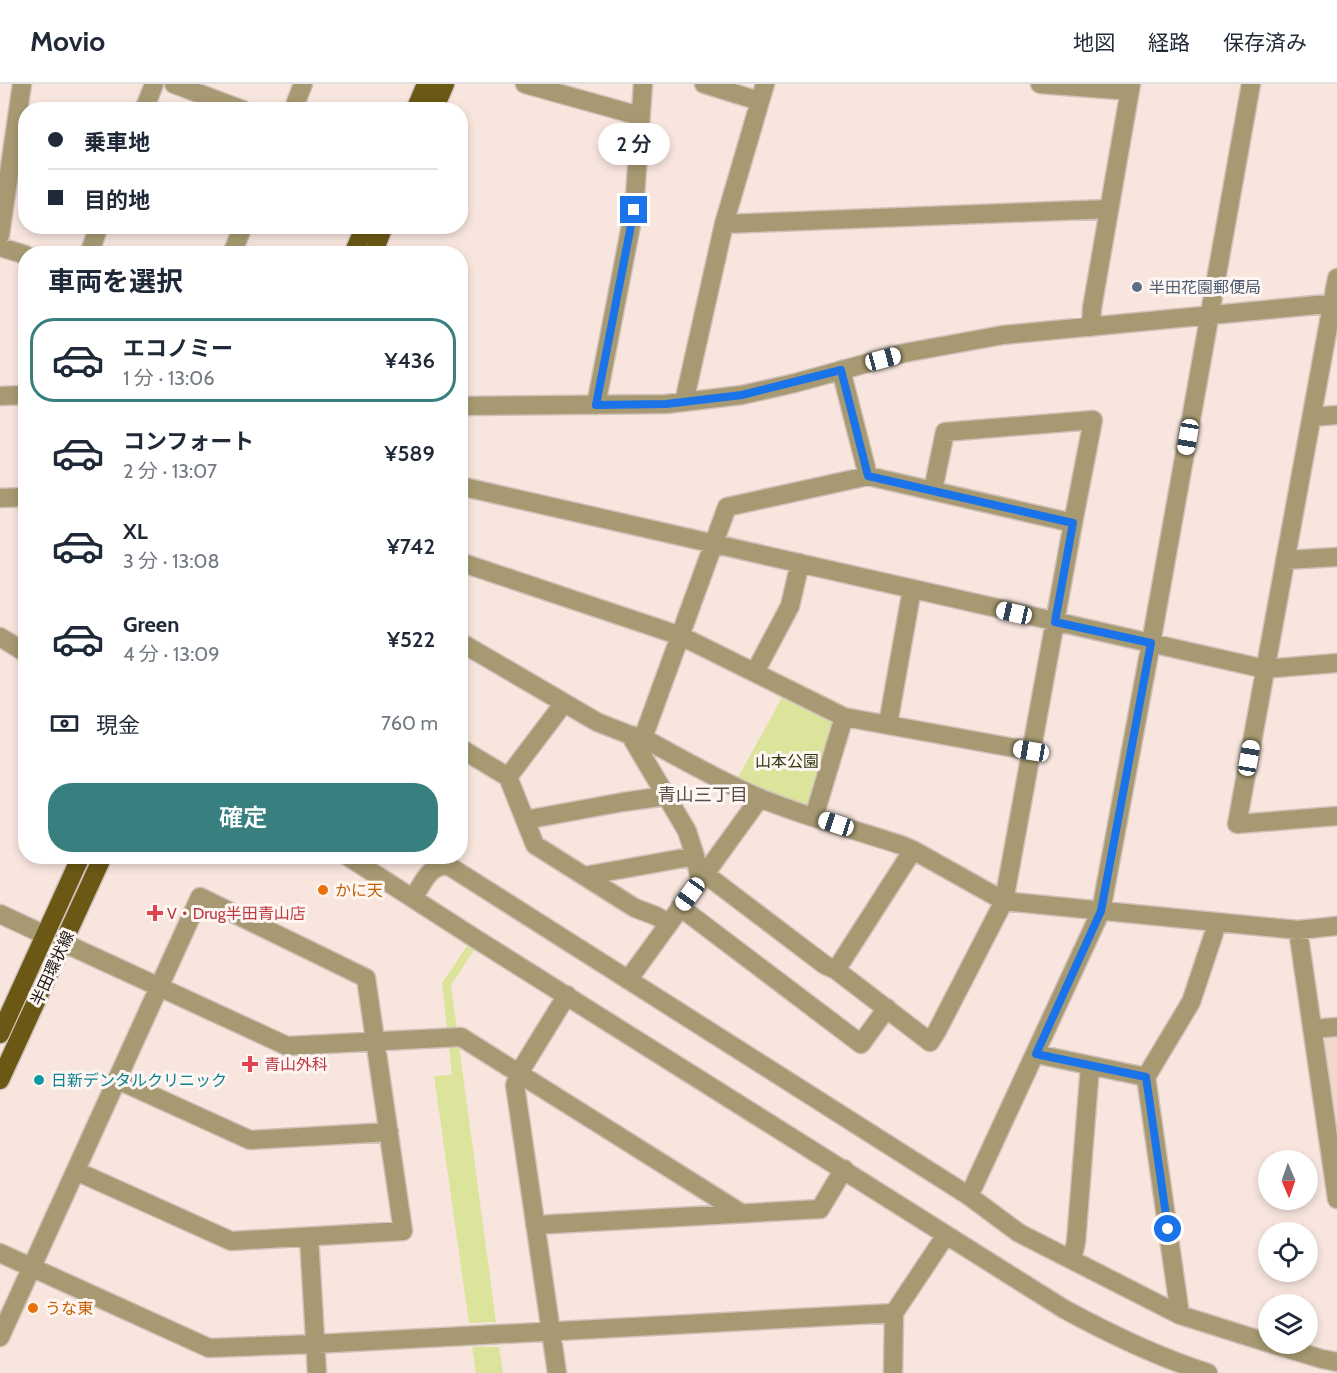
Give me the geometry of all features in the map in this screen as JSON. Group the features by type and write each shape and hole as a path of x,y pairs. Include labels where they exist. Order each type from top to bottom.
{"main road":[{"path":"418,102 426,84"},
{"path":"437,102 445,84"},
{"name":"半田環状線","path":"0,1034 77,864"},
{"name":"半田環状線","path":"0,1080 99,864"}],"street":[{"path":"19,102 22,84"},
{"path":"147,102 154,84"},
{"path":"174,84 222,102"},
{"path":"296,102 303,84"},
{"path":"525,84 640,116"},
{"path":"596,405 634,210 643,84"},
{"path":"684,402 724,224 762,92 704,84"},
{"path":"1040,84 1130,88 1092,308 1091,327"},
{"path":"969,1196 1101,911 1251,84"},
{"path":"0,235 18,111"},
{"path":"724,224 1109,209"},
{"path":"0,247 18,253"},
{"path":"1337,278 1335,303 1311,417 1237,824 1337,816"},
{"path":"468,406 684,402 742,395 904,353 1003,335 1335,303"},
{"path":"841,370 868,476"},
{"path":"0,396 18,395"},
{"path":"1311,417 1337,415"},
{"path":"933,490 945,432 1093,420 1004,901 930,1042 836,970 825,965 703,877 687,831 666,796 637,736 681,636 727,507 868,476 1073,523"},
{"path":"468,488 1265,669 1337,663"},
{"path":"0,498 18,497"},
{"path":"1285,560 1337,558"},
{"path":"755,672 790,606 800,563"},
{"path":"468,565 681,636 844,717 1031,751"},
{"path":"888,724 912,590"},
{"path":"0,637 18,648"},
{"path":"468,647 597,722 637,736 760,798 798,813 913,850 1004,901 1298,930 1337,926"},
{"path":"508,777 564,703"},
{"path":"814,817 844,717"},
{"path":"468,753 508,777 535,845 635,908 668,923"},
{"path":"525,820 666,796"},
{"path":"628,980 760,798"},
{"path":"836,970 913,850"},
{"path":"584,876 695,856"},
{"path":"360,864 1064,1309 1106,1332 1208,1373"},
{"path":"413,898 436,864"},
{"path":"445,864 969,1196 1019,1233 1180,1315 1258,1339"},
{"path":"0,1337 200,897 366,978 403,1231 231,1240 76,1171"},
{"path":"680,907 861,1044 887,1008"},
{"path":"0,914 45,935"},
{"path":"1180,1315 1146,1077 1191,1002 1216,922"},
{"path":"1298,930 1337,1199"},
{"path":"64,943 287,1046 460,1037 741,1213"},
{"path":"556,1373 515,1085 519,1073 567,995"},
{"path":"1312,1029 1337,1028"},
{"path":"1036,1054 1146,1077"},
{"path":"1072,1260 1076,1242 1090,1066"},
{"path":"118,1080 250,1140 389,1132"},
{"path":"535,1225 820,1209 844,1169"},
{"path":"893,1373 894,1313 946,1235"},
{"path":"309,1237 317,1373"},
{"path":"0,1253 210,1348 894,1313"},
{"path":"1306,1354 1337,1362"}],"shaded area":[{"path":"1337,1036 1337,1141 1323,1037"}],"green space":[{"name":"山本公園","path":"783,696 832,719 833,727 811,804 804,808 737,779"},
{"path":"467,946 474,950 451,985 496,1322 469,1323 434,1076 452,1075 442,983"},
{"path":"472,1347 499,1347 503,1373 476,1373"}],"place":[{"name":"半田花園郵便局","path":"1137,287"},
{"name":"かに天","path":"323,890"},
{"name":"V・Drug半田青山店","path":"155,913"},
{"name":"青山外科","path":"250,1064"},
{"name":"日新デンタルクリニック","path":"39,1080"},
{"name":"うな東","path":"33,1308"}],"district":[{"name":"青山三丁目","path":"703,795"}],"route":[{"path":"634,210 596,405 666,404 742,395 841,370 868,476 1073,523 1055,622 1151,643 1101,911 1036,1054 1146,1077 1168,1229"}]}
